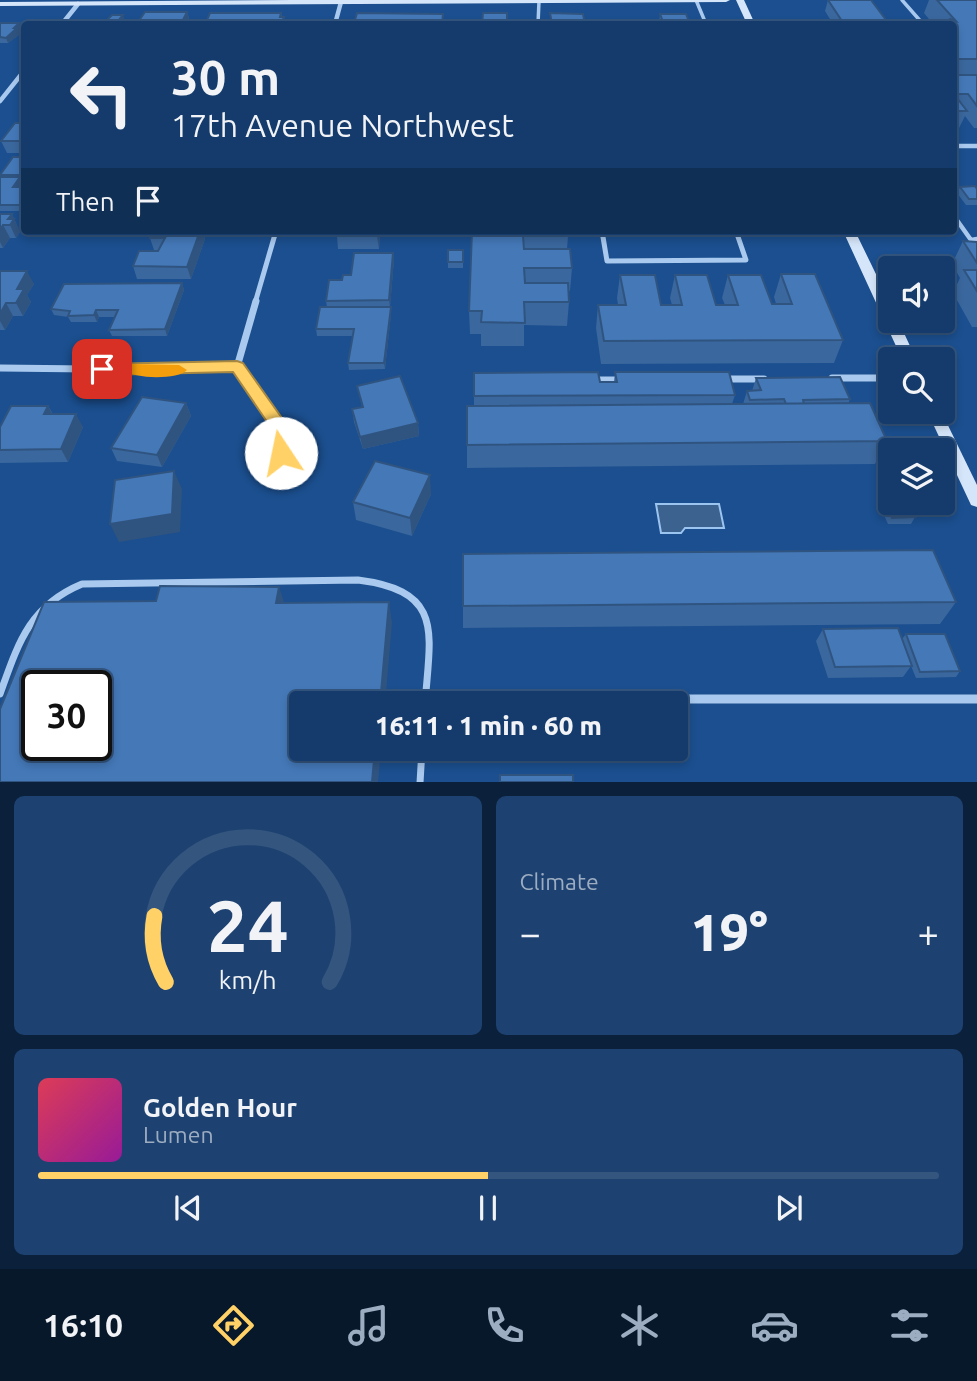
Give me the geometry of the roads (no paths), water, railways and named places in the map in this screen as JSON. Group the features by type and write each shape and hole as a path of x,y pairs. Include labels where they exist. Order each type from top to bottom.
{"street":[{"path":"0,4 726,0"},
{"path":"740,0 750,21"},
{"path":"336,21 341,2"},
{"path":"64,21 78,4"},
{"path":"0,101 21,75"},
{"path":"237,367 275,235"},
{"path":"603,235 607,261 746,260 737,235"},
{"path":"851,235 878,292"},
{"path":"0,368 178,370 237,367"},
{"path":"237,367 281,428 281,478"},
{"path":"816,379 878,378"},
{"path":"719,379 774,379"},
{"path":"581,380 636,380"},
{"path":"940,424 976,497"},
{"path":"688,699 977,699"}],"lane":[{"path":"696,0 706,21"},
{"path":"902,0 920,21"},
{"path":"538,21 539,1"},
{"path":"957,146 977,146"},
{"path":"957,220 971,240 977,239"},
{"path":"0,694 29,622 47,602 66,589 82,584 358,580 386,581 410,592 426,612 429,632 426,691"},
{"path":"420,782 421,761"}],"water":[{"path":"656,504 719,504 724,528 685,528 681,533 661,533"}]}
